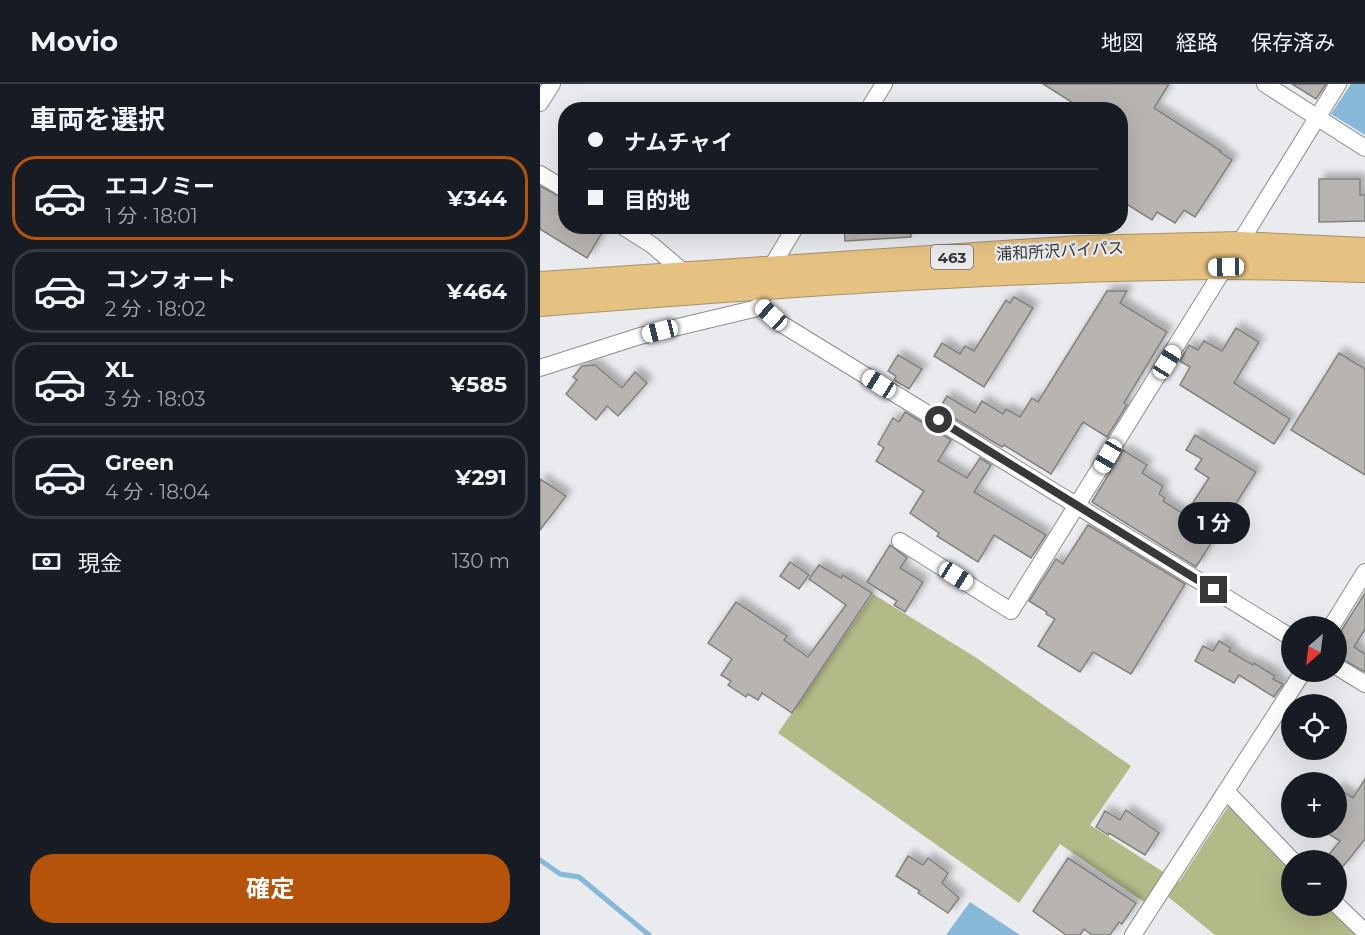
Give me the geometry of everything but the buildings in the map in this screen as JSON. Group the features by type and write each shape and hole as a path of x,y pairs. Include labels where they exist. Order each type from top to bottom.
{"highway":[{"name":"浦和所沢バイパス","path":"540,284 687,275 763,287 1080,248 1239,244 1365,250"},
{"name":"浦和所沢バイパス","path":"540,304 763,287 1039,272 1226,267 1365,270"}],"street":[{"path":"540,103 552,84"},
{"path":"873,102 884,84"},
{"path":"1265,84 1365,148"},
{"path":"1239,244 1338,84"},
{"path":"540,174 558,185"},
{"path":"635,234 652,245 687,275"},
{"path":"540,368 639,336 763,287 792,234"},
{"path":"900,541 1011,611 1226,267"},
{"path":"763,287 780,323 1281,631"},
{"path":"1338,616 1365,572"},
{"path":"1347,673 1365,684"},
{"path":"1133,935 1297,682"},
{"path":"1227,792 1282,850"},
{"path":"1347,915 1365,932"}],"green space":[{"path":"873,594 975,657 1131,766 1090,825 1179,882 1229,805 1281,854 1281,916 1342,916 1360,935 1215,935 1167,896 1144,902 1060,844 1019,903 778,733"}],"water":[{"path":"1351,84 1365,84 1365,135 1331,114"},
{"path":"970,902 1020,935 946,935"}],"waterway":[{"path":"540,860 560,874 579,877 649,935"}],"route":[{"path":"939,420 1214,590"}]}
